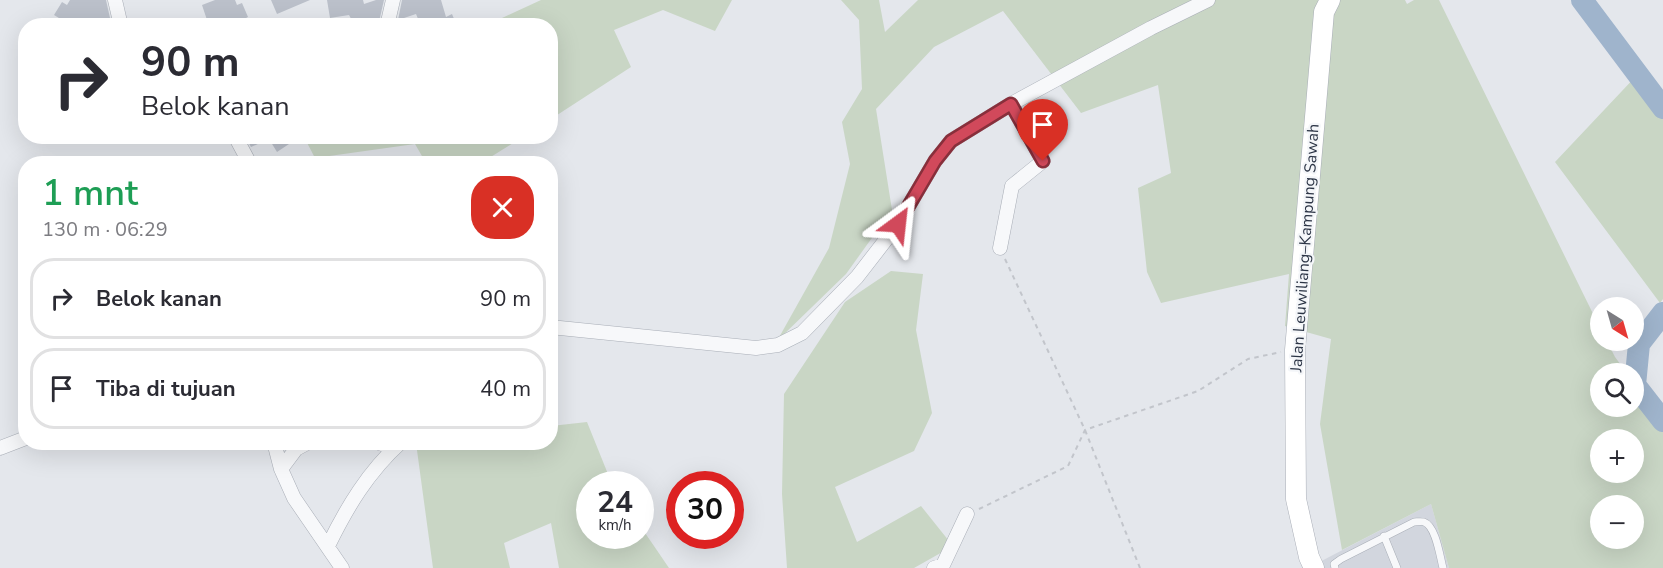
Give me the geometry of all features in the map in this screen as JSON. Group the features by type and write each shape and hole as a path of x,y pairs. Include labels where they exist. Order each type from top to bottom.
{"main road":[{"name":"Jalan Leuwiliang–Kampung Sawah","path":"1314,568 1309,557 1296,499 1295,350 1324,12 1330,0"}],"street":[{"path":"116,0 120,18"},
{"path":"389,18 393,0"},
{"path":"558,328 756,348 778,345 802,333 857,278 898,224 935,161 951,141 1011,104 1208,0"},
{"path":"1000,249 1012,186 1043,161 1011,104"},
{"path":"0,448 18,441"},
{"path":"276,450 281,469 294,498 342,568"},
{"path":"281,469 296,450"},
{"path":"328,546 350,502 382,459 392,450"},
{"path":"934,568 943,565 967,514"}],"lane":[{"path":"1335,568 1334,564 1341,559 1414,522 1424,522 1430,525 1434,532 1443,568"},
{"path":"1384,536 1396,568"}],"path":[{"path":"1000,249 1085,430 1140,568"},
{"path":"967,514 1068,466 1085,430 1198,391 1248,359 1295,350"}],"shaded area":[{"path":"1431,504 1449,568 1308,568"}],"green space":[{"path":"541,0 732,0 715,31 663,10 614,30 631,67 558,114 558,18 502,18"},
{"path":"841,0 879,0 885,32 918,0 1405,0 1407,4 1414,0 1439,0 1590,308 1590,351 1612,351 1620,363 1590,363 1590,417 1644,417 1644,396 1663,423 1663,568 1449,568 1431,504 1342,550 1320,424 1331,339 1285,326 1289,274 1161,303 1147,272 1138,188 1171,173 1158,85 1081,113 1003,11 934,47 876,109 892,210 846,274 777,341 829,248 850,164 842,122 862,89 859,20"},
{"path":"1638,74 1663,111 1663,299 1660,303 1555,162"},
{"path":"308,144 415,144 329,156 314,156"},
{"path":"415,144 512,144 492,156 422,156"},
{"path":"891,271 923,274 916,330 932,413 914,451 835,487 857,542 921,506 953,546 914,568 787,568 782,494 784,394 845,302"},
{"path":"587,422 607,471 576,471 576,549 654,549 654,546 669,568 559,568 551,523 504,543 510,568 433,568 417,450 558,450 558,425"}],"building":[{"path":"70,0 106,0 110,18 59,18 54,15 62,2 67,5"},
{"path":"215,0 235,0 237,5 242,3 248,17 206,18 202,5"},
{"path":"271,0 310,0 277,14"},
{"path":"327,0 363,0 364,4 384,0 380,18 351,18 349,15 330,18"},
{"path":"402,0 441,0 446,17 452,14 454,18 418,18 416,14 398,18"},
{"path":"272,144 289,144 277,152"}],"waterway":[{"path":"1582,0 1663,108"},
{"path":"1663,313 1639,344 1635,385 1663,421"}],"route":[{"path":"898,224 935,161 951,141 1011,104 1043,161"}]}
